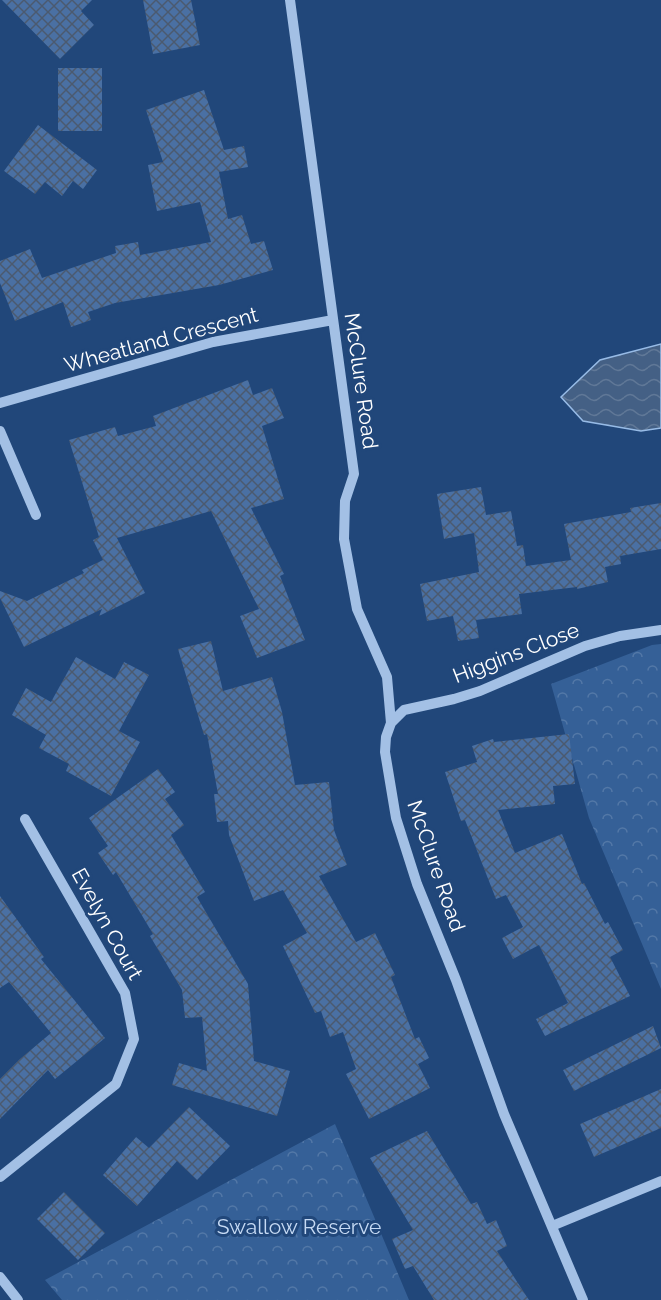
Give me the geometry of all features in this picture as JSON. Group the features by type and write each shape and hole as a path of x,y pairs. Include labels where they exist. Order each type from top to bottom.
{"street":[{"name":"McClure Road","path":"290,0 354,474 344,513 344,539 357,609 387,677 391,723 386,737 385,752 396,818 417,884 456,980 504,1114 583,1300"},
{"name":"Wheatland Crescent","path":"0,403 213,342 333,320"},
{"path":"0,430 36,515"},
{"name":"Higgins Close","path":"391,723 404,710 480,691 585,646 620,636 661,630"},
{"name":"Evelyn Court","path":"0,1177 116,1084 134,1039 125,993 25,819"},
{"path":"552,1226 661,1181"},
{"path":"0,1277 18,1300"}],"green space":[{"path":"661,644 661,989 589,818 551,684 652,645"},
{"name":"Swallow Reserve","path":"335,1124 409,1300 62,1300 45,1280"}],"water":[{"path":"661,344 661,428 641,431 583,421 561,397 600,360"}],"building":[{"path":"2,0 92,0 81,11 94,25 60,59"},
{"path":"143,0 191,0 200,45 153,54"},
{"path":"58,68 102,68 102,131 58,131"},
{"path":"204,90 224,150 244,146 248,167 219,172 228,219 242,215 251,244 264,241 273,270 219,285 115,303 88,312 91,320 71,327 63,302 15,321 0,283 0,261 30,249 42,278 116,253 115,246 138,242 140,255 211,242 200,202 157,211 148,165 163,162 146,110"},
{"path":"38,125 97,170 83,189 73,181 62,196 45,182 35,194 4,171"},
{"path":"248,380 253,395 272,388 284,418 262,426 284,499 251,508 284,574 280,576 305,640 257,658 240,616 259,609 211,511 117,538 145,593 99,616 102,609 24,647 0,598 0,591 27,601 84,573 82,570 103,560 93,540 99,537 69,440 115,427 118,436 156,426 153,416"},
{"path":"481,487 486,515 511,511 517,546 523,545 526,566 571,560 564,524 631,512 630,508 661,503 661,549 620,556 621,564 605,567 608,582 577,589 577,587 519,594 522,614 476,620 479,638 458,641 453,616 427,621 420,584 479,572 474,533 444,539 437,494"},
{"path":"211,641 223,691 272,677 282,712 295,785 329,782 334,830 347,865 319,876 356,942 375,933 395,975 391,977 415,1039 419,1037 429,1058 418,1064 430,1088 369,1119 346,1074 356,1069 343,1032 330,1037 321,1011 315,1013 283,946 307,933 283,890 254,901 229,835 228,821 217,822 214,794 218,794 207,734 204,735 178,649"},
{"path":"76,657 115,679 124,662 149,675 119,731 140,742 111,796 66,771 69,764 39,748 46,735 12,715 26,688 51,702"},
{"path":"569,734 575,784 553,786 555,804 498,810 515,853 562,834 582,884 584,883 605,924 608,922 623,950 610,957 630,996 545,1036 536,1019 568,1003 539,945 513,959 502,938 523,927 506,895 496,899 465,820 461,821 445,772 477,762 472,746 493,739 494,742"},
{"path":"158,769 175,792 165,799 184,825 171,835 205,892 197,897 248,984 254,1061 290,1071 277,1116 172,1085 179,1063 207,1071 202,1017 185,1018 182,990 150,936 153,934 116,872 113,875 98,853 108,846 89,818"},
{"path":"0,896 44,957 41,959 105,1038 55,1079 48,1070 0,1119 0,1079 51,1033 9,982 0,988"},
{"path":"653,1026 661,1048 574,1091 563,1070"},
{"path":"661,1089 661,1128 594,1157 580,1124"},
{"path":"189,1107 230,1146 197,1180 177,1161 137,1206 103,1175 136,1137 149,1148"},
{"path":"427,1131 471,1204 477,1202 487,1224 496,1220 507,1246 497,1251 529,1300 434,1300 413,1266 405,1269 392,1239 413,1230 370,1158"},
{"path":"64,1192 105,1233 78,1260 37,1219"}]}
